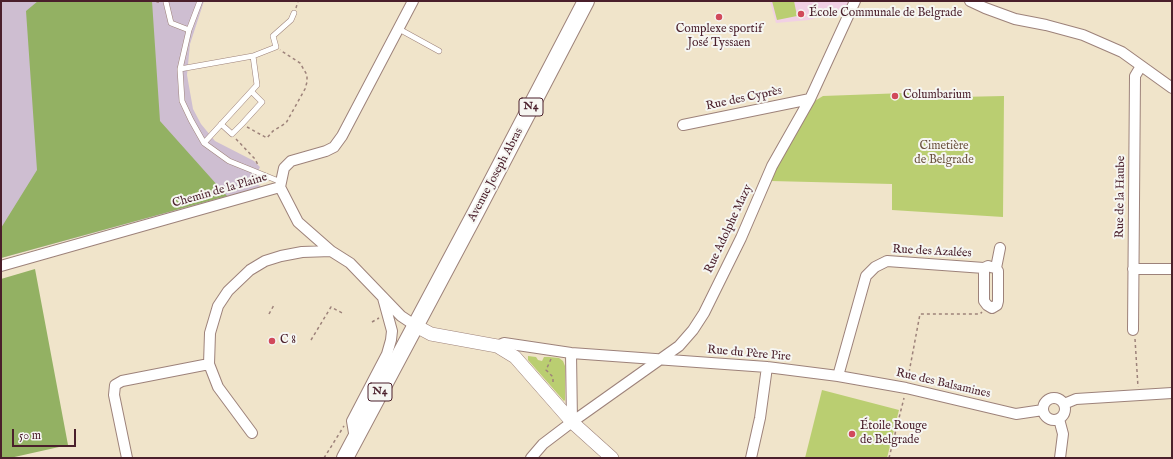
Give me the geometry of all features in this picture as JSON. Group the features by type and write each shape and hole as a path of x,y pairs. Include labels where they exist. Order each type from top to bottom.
{"main road":[{"name":"Avenue Joseph Abras","path":"416,326 586,1"},
{"name":"N4","path":"345,458 416,326"}],"street":[{"path":"280,185 284,168 291,161 326,151 334,147 342,136 413,1"},
{"name":"Rue Adolphe Mazy","path":"531,458 542,444 657,360 679,346 693,330 704,312 741,238 772,166 810,99 855,1"},
{"path":"970,1 1015,20 1046,25 1083,35 1122,52 1172,88"},
{"name":"Rue de la Haube","path":"1133,330 1135,76 1141,66"},
{"name":"Rue des Cyprès","path":"683,125 810,99"},
{"name":"Chemin de la Plaine","path":"1,266 280,185 298,222 331,251 350,263 401,316 416,326"},
{"path":"987,305 992,308 997,305 998,271 996,268 1000,248"},
{"path":"252,433 218,387 209,364 210,333 218,306 228,291 250,270 265,261 302,252 331,251"},
{"name":"Rue des Azalées","path":"838,376 866,276 875,267 887,261 984,268 988,266 996,268"},
{"name":"Rue des Azalées","path":"984,268 984,301 987,305"},
{"path":"1133,269 1172,269"},
{"path":"355,439 352,421 387,354 392,332 383,296"},
{"path":"416,326 431,334 497,346 515,357 572,422 612,458"},
{"name":"Rue du Père Pire","path":"497,346 504,343 570,353 767,367 838,376"},
{"path":"570,353 572,422"},
{"path":"127,458 114,395 115,385 122,381 209,364"},
{"path":"751,458 760,418 767,367"},
{"name":"Rue des Balsamines","path":"838,376 906,388 1016,414 1043,410"},
{"path":"1064,404 1076,399 1172,393"},
{"path":"1051,398 1059,398 1064,404 1065,411 1062,417 1058,419 1048,419 1044,414 1043,410 1045,402 1051,398"},
{"path":"1058,419 1062,434 1060,458"}],"lane":[{"path":"200,1 189,30 180,69 182,101 204,142 230,161 262,174 280,185"},
{"path":"166,2 171,23 189,30"},
{"path":"180,69 253,56 276,47 273,36 291,20 294,13"},
{"path":"399,29 439,51"},
{"path":"204,142 257,86 253,56"},
{"path":"221,124 232,134 242,124 262,102 252,92"}],"path":[{"path":"242,124 267,138 273,131 286,123 304,89 307,82 307,75 300,63 276,47"},
{"path":"232,134 255,159 262,174"},
{"path":"269,314 274,305"},
{"path":"890,458 906,388 920,314 980,314 987,305"},
{"path":"311,340 331,306 344,314"},
{"path":"1133,330 1139,395"},
{"path":"545,392 553,384 554,380 546,370 552,350"}],"shaded area":[{"path":"1,1 204,1 190,44 187,75 193,109 201,124 215,141 254,161 260,167 253,182 262,187 1,258"},
{"name":"École Communale de Belgrade","path":"770,1 850,1 847,8 809,20 776,23"}],"green space":[{"path":"38,1 152,1 160,121 227,196 1,258 1,228 37,170 26,11"},
{"path":"772,1 794,1 797,16 777,20"},
{"name":"Cimetière de Belgrade","path":"959,91 959,97 1004,96 1003,217 892,210 892,184 771,181 772,173 813,102 823,96"},
{"path":"35,269 68,445 10,458 1,458 1,279"},
{"path":"528,356 536,357 538,360 542,361 544,357 549,357 559,358 563,361 565,366 564,401 528,360"},
{"name":"Étoile Rouge de Belgrade","path":"822,390 899,410 887,458 805,458"}],"place":[{"name":"École Communale de Belgrade","path":"801,14"},
{"name":"Complexe sportif José Tyssaen","path":"719,17"},
{"name":"Columbarium","path":"895,96"},
{"name":"C 8","path":"272,341"},
{"name":"Étoile Rouge de Belgrade","path":"852,434"}]}
